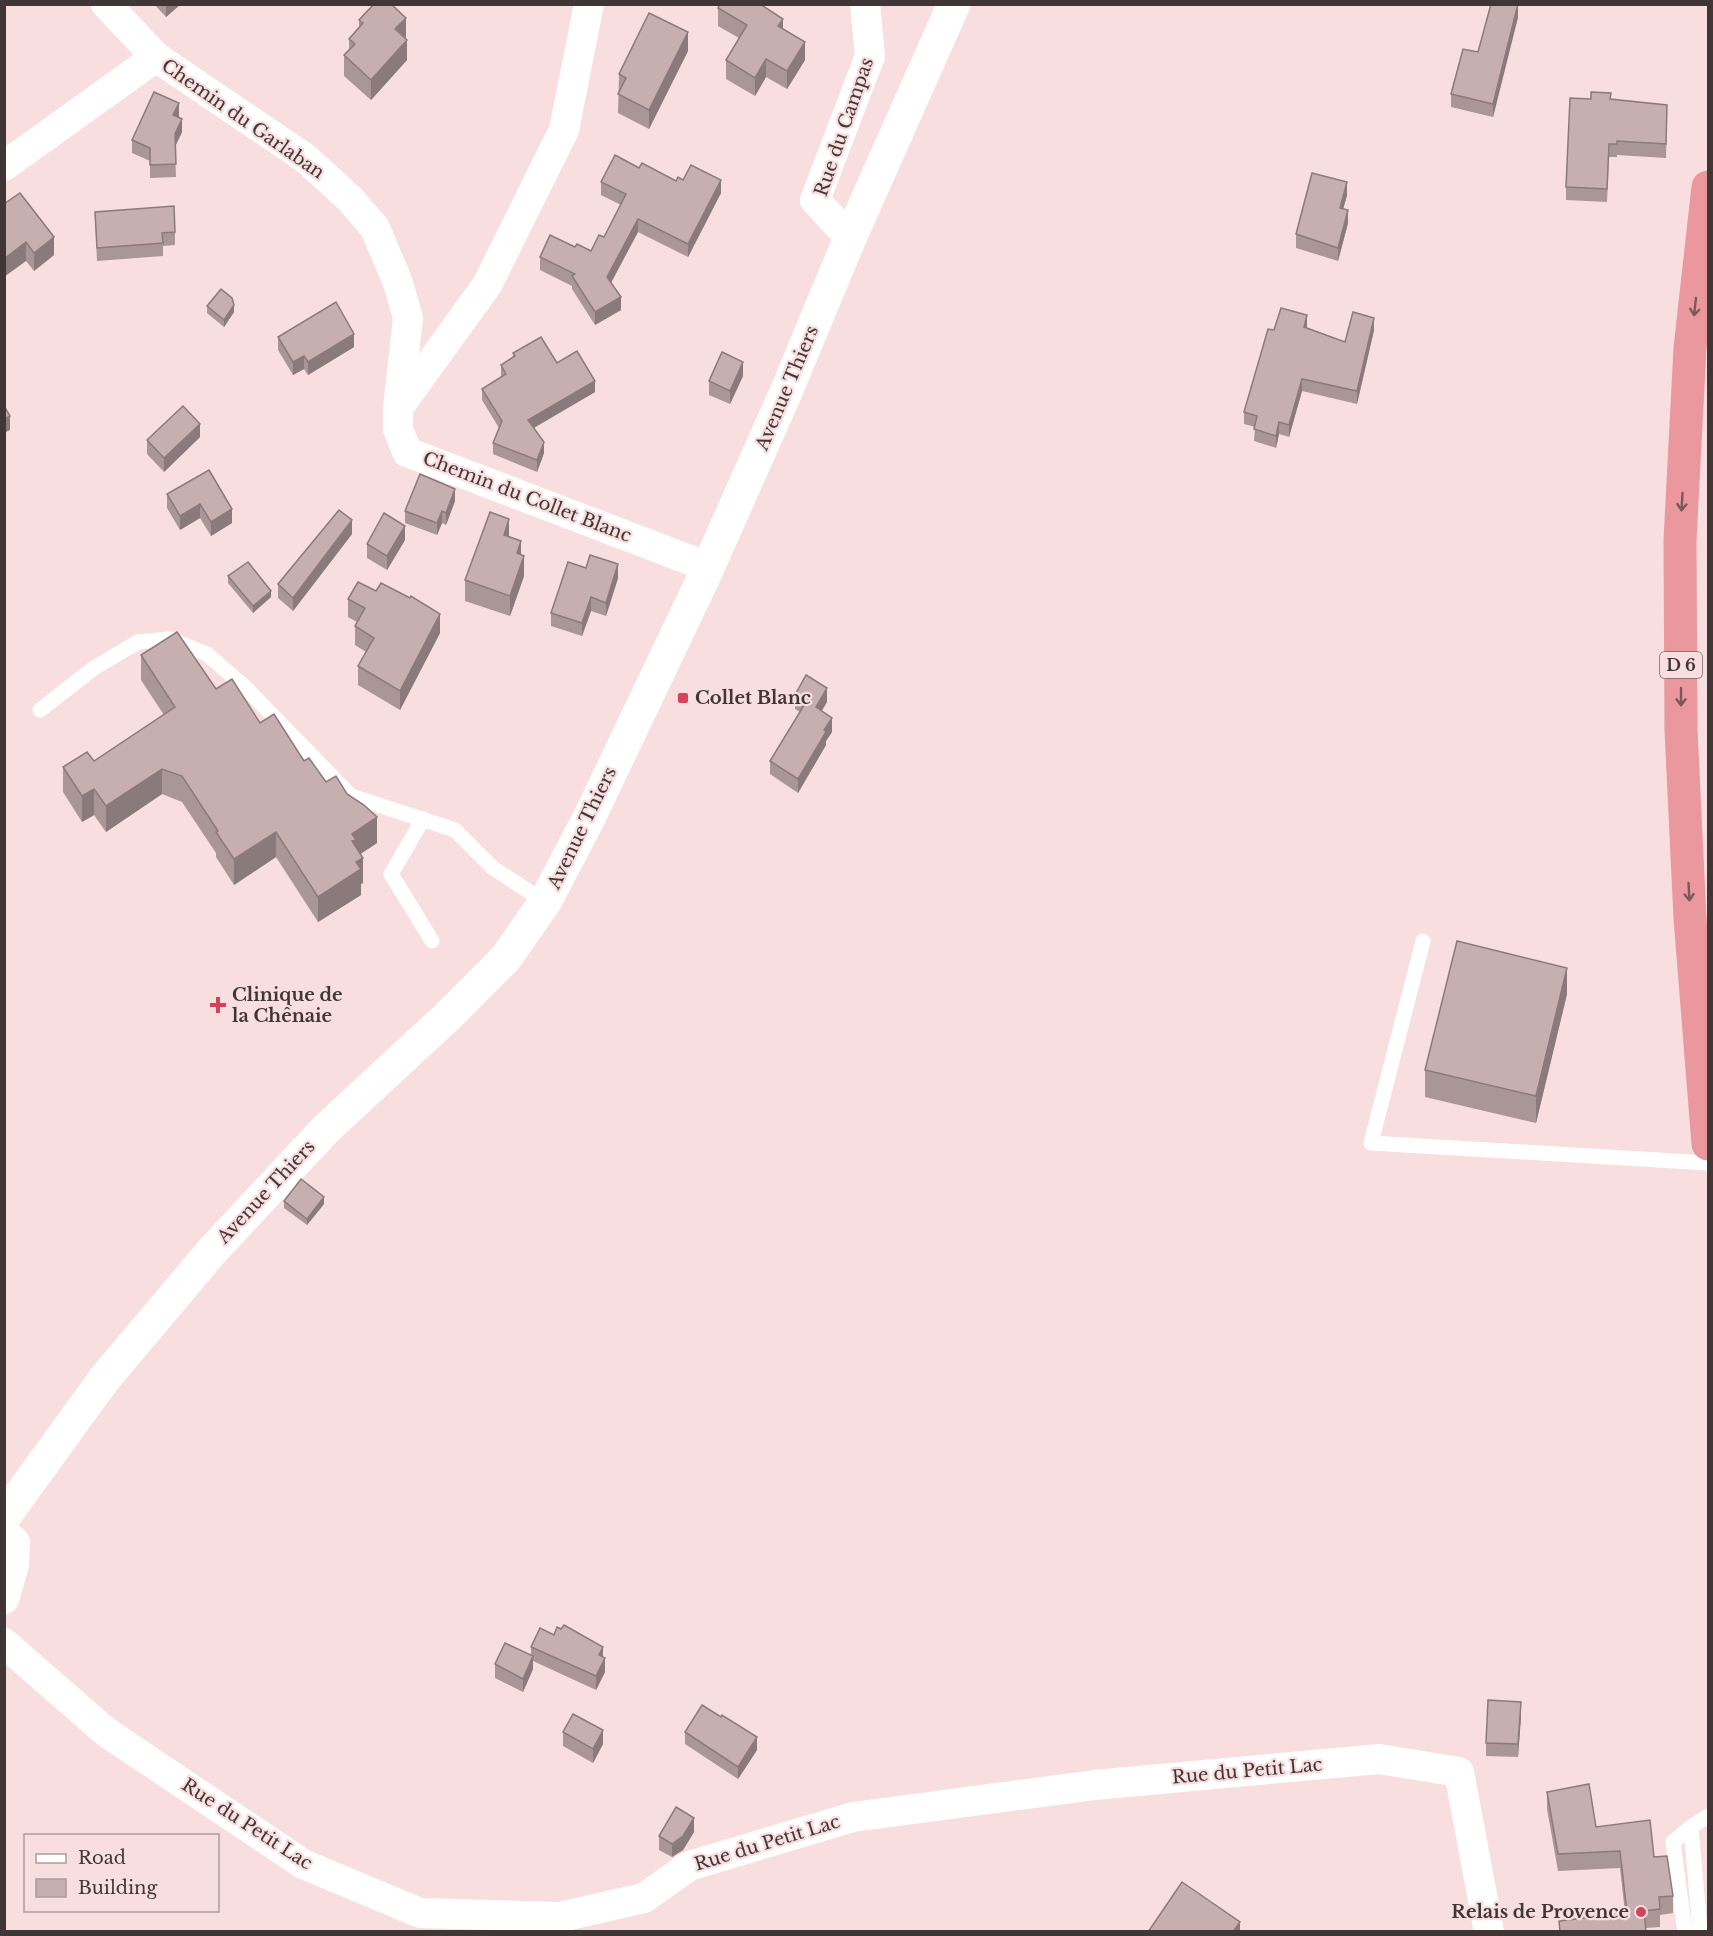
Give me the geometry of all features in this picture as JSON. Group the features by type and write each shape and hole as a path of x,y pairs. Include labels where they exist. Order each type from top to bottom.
{"highway":[{"name":"D 6","path":"1708,187 1690,348 1680,540 1681,730 1690,918 1708,1144"}],"main road":[{"name":"Avenue Thiers","path":"4,1517 105,1378 213,1250 326,1129 448,1016 505,959 545,903 590,816 708,567 954,4"}],"street":[{"name":"Chemin du Garlaban","path":"106,4 156,57 305,158 350,198 375,228 398,283 408,318 398,408"},
{"path":"398,408 487,285 564,130 589,4"},
{"name":"Rue du Campas","path":"850,238 815,200 870,56 865,4"},
{"path":"4,165 156,57"},
{"name":"Chemin du Collet Blanc","path":"398,408 398,429 407,452 708,567"},
{"path":"4,1532 15,1542 15,1554 4,1599"},
{"name":"Rue du Petit Lac","path":"4,1643 106,1732 303,1863 420,1913 560,1917 644,1898 689,1866 853,1817 1095,1785 1379,1759 1459,1772 1489,1932"}],"lane":[{"path":"40,710 94,668 138,642 169,639 207,654 247,689 351,796 455,830 493,868 545,903"},
{"path":"423,819 391,874 432,941"},
{"path":"1423,941 1371,1143 1708,1163"},
{"path":"1685,1932 1673,1842 1708,1816"},
{"path":"1691,1827 1700,1932"}],"building":[{"path":"374,4 391,4 406,18 395,29 407,40 371,80 344,55 355,44 349,39 363,23 359,20"},
{"path":"720,4 760,4 783,19 778,26 805,42 787,71 766,59 755,78 726,60 747,25 718,8"},
{"path":"1491,4 1518,4 1493,104 1451,94 1463,49 1478,52"},
{"path":"649,13 688,32 649,110 618,94 626,78 619,74"},
{"path":"154,92 179,103 173,115 182,119 175,134 176,164 150,165 150,148 132,140"},
{"path":"1591,92 1611,93 1610,99 1667,105 1666,144 1617,141 1617,144 1609,144 1607,189 1566,187 1570,98 1591,99"},
{"path":"615,155 639,168 642,163 676,181 678,177 683,180 691,165 721,180 688,244 638,219 607,277 621,297 595,312 572,276 575,274 540,257 550,235 575,247 577,244 591,251 599,235 604,237 626,194 601,182"},
{"path":"1312,173 1347,182 1340,208 1348,210 1338,248 1296,234"},
{"path":"20,193 54,237 34,253 26,242 4,259 4,204"},
{"path":"174,206 175,232 162,233 163,243 97,248 95,212"},
{"path":"221,289 232,298 234,305 224,320 207,306"},
{"path":"336,302 354,334 308,362 304,356 293,362 278,337"},
{"path":"1281,308 1307,315 1304,327 1345,342 1353,312 1374,318 1357,391 1302,379 1289,425 1279,422 1276,436 1254,429 1257,416 1244,412 1268,329 1274,330"},
{"path":"541,337 557,363 577,351 595,381 528,420 544,442 537,460 493,443 502,421 482,389 506,374 501,365 515,356 513,353"},
{"path":"722,352 743,362 730,391 709,381"},
{"path":"4,406 10,416 4,419"},
{"path":"183,406 200,424 164,458 147,440"},
{"path":"209,470 232,509 211,522 200,504 180,516 167,494"},
{"path":"420,474 455,489 446,513 442,511 437,523 405,511"},
{"path":"339,510 352,520 293,598 278,584"},
{"path":"490,512 509,519 504,535 521,541 517,553 524,556 510,596 465,580"},
{"path":"384,513 405,526 387,556 367,544"},
{"path":"590,555 618,564 606,603 591,597 582,623 551,613 568,562 586,568"},
{"path":"248,562 271,591 253,606 228,576"},
{"path":"358,582 376,591 381,583 410,598 411,596 440,614 400,691 358,666 374,638 355,626 365,608 348,599"},
{"path":"177,632 216,689 232,679 260,723 274,714 304,761 309,758 326,782 336,776 347,794 377,817 352,834 356,840 352,841 363,858 356,862 361,869 318,897 276,832 234,859 182,776 162,769 106,806 94,789 82,796 63,767 87,752 94,761 175,707 141,655"},
{"path":"806,675 827,688 816,707 832,718 798,779 770,761 806,702 795,695"},
{"path":"1457,941 1567,968 1536,1096 1425,1070"},
{"path":"301,1179 324,1197 307,1219 284,1201"},
{"path":"564,1625 603,1647 599,1655 605,1658 596,1676 531,1647 540,1628 554,1635 557,1627 561,1629"},
{"path":"505,1643 533,1656 523,1679 495,1664"},
{"path":"1488,1700 1521,1702 1518,1744 1486,1743"},
{"path":"702,1705 757,1737 738,1767 685,1732"},
{"path":"573,1714 603,1730 593,1749 563,1732"},
{"path":"1589,1784 1596,1827 1650,1820 1654,1857 1667,1856 1673,1896 1659,1897 1660,1909 1644,1911 1646,1932 1560,1932 1559,1921 1627,1913 1620,1851 1558,1854 1547,1792"},
{"path":"676,1807 694,1818 683,1836 672,1844 659,1836"},
{"path":"1182,1882 1240,1922 1233,1932 1148,1932"}],"place":[{"name":"Collet Blanc","path":"683,698"},
{"name":"Clinique de la Chênaie","path":"218,1005"},
{"name":"Relais de Provence","path":"1641,1912"}]}
